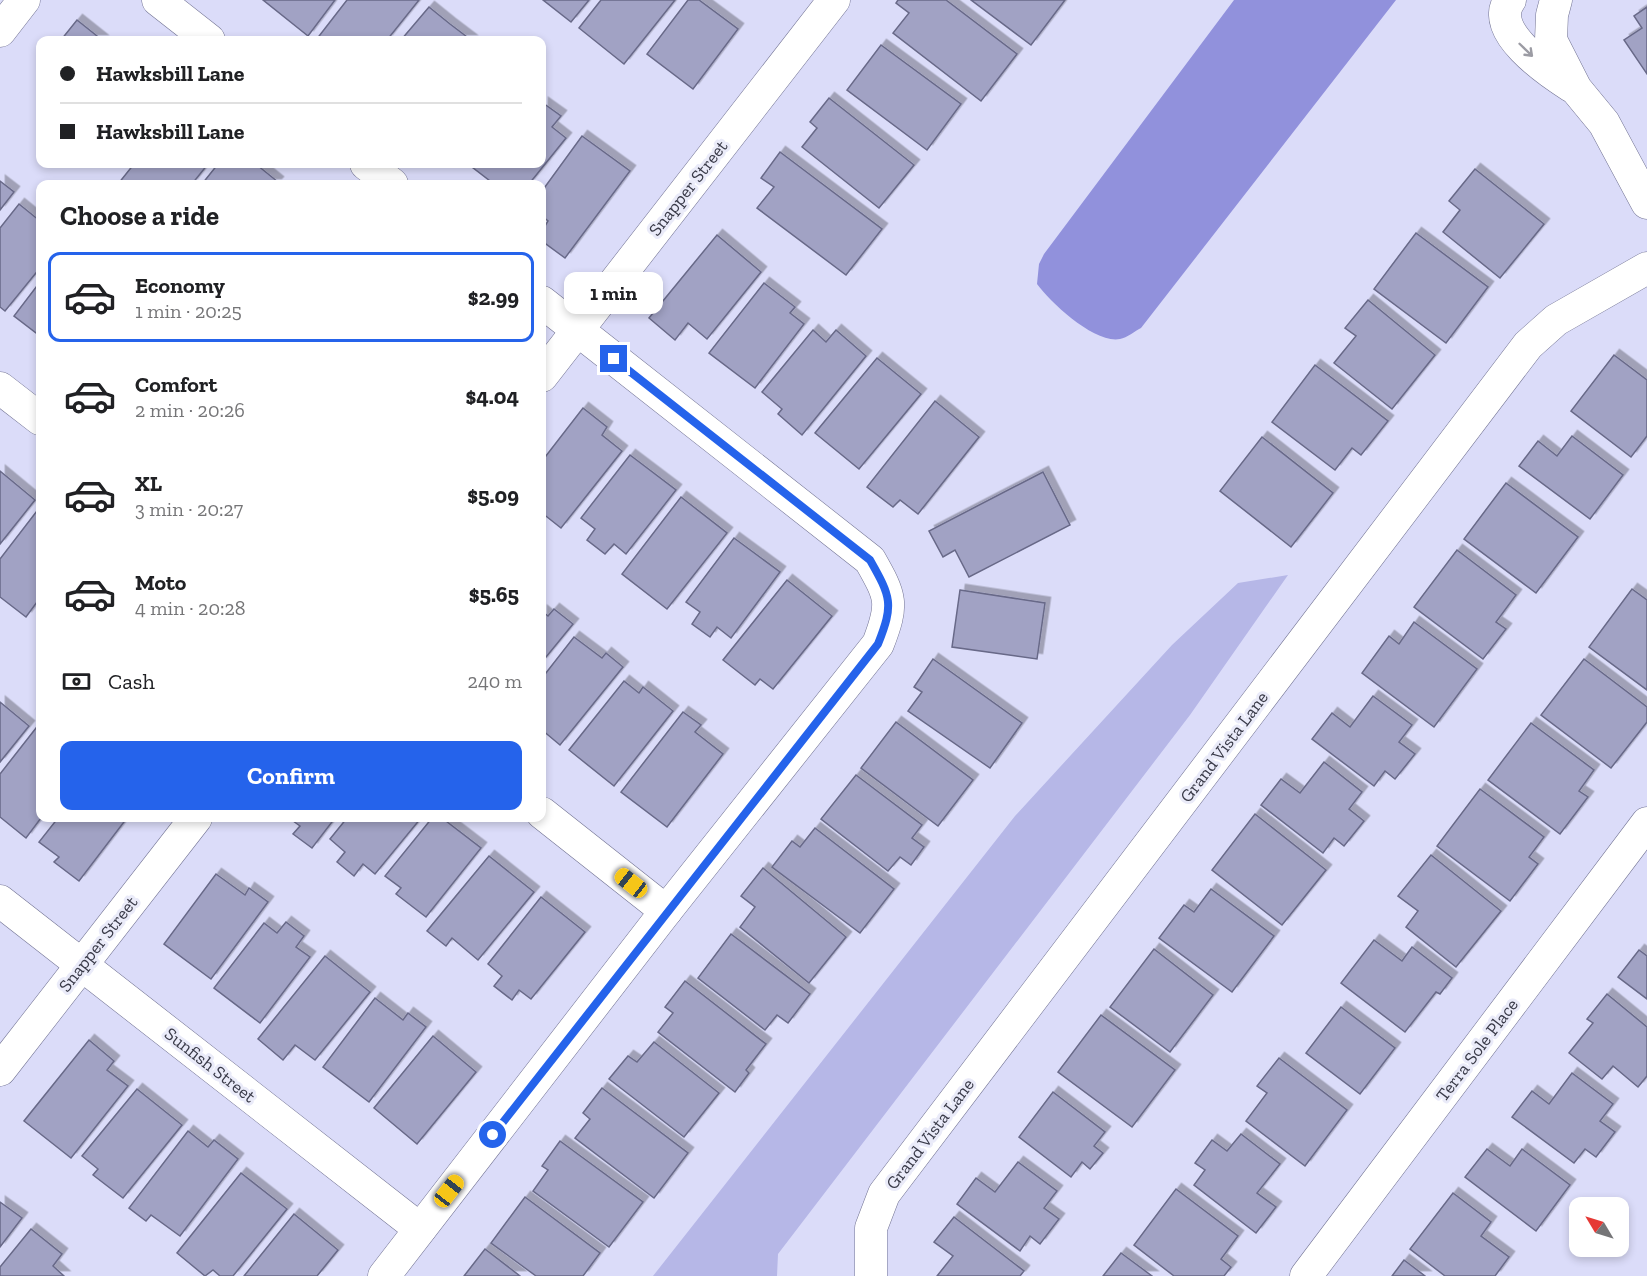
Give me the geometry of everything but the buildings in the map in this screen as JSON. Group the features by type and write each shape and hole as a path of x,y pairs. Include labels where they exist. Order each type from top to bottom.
{"street":[{"path":"0,31 24,0"},
{"path":"158,0 204,36"},
{"path":"1510,0 1506,5 1505,23 1515,40 1546,69 1576,89"},
{"path":"1556,0 1551,40 1576,89 1604,123 1647,203"},
{"name":"Snapper Street","path":"546,371 825,4"},
{"path":"371,168 387,180"},
{"name":"Grand Vista Lane","path":"871,1276 871,1228 884,1194 1528,345 1556,320 1647,268"},
{"path":"384,1276 666,911 878,644 888,618 888,593 870,560 546,305"},
{"path":"0,388 36,417"},
{"path":"546,816 666,911"},
{"name":"Snapper Street","path":"0,1070 193,822"},
{"name":"Terra Sole Place","path":"1306,1276 1647,823"},
{"name":"Sunfish Street","path":"0,901 420,1229"}],"shaded area":[{"path":"1234,0 1396,0 1141,328 1120,339 1098,335 1086,329 1063,311 1037,284 1039,264 1044,254"},
{"path":"1288,575 1190,715 778,1254 777,1276 653,1276 1015,816 1172,645 1238,583"}],"route":[{"path":"493,1135 666,911 878,644 888,618 888,593 870,560 614,359"}]}
